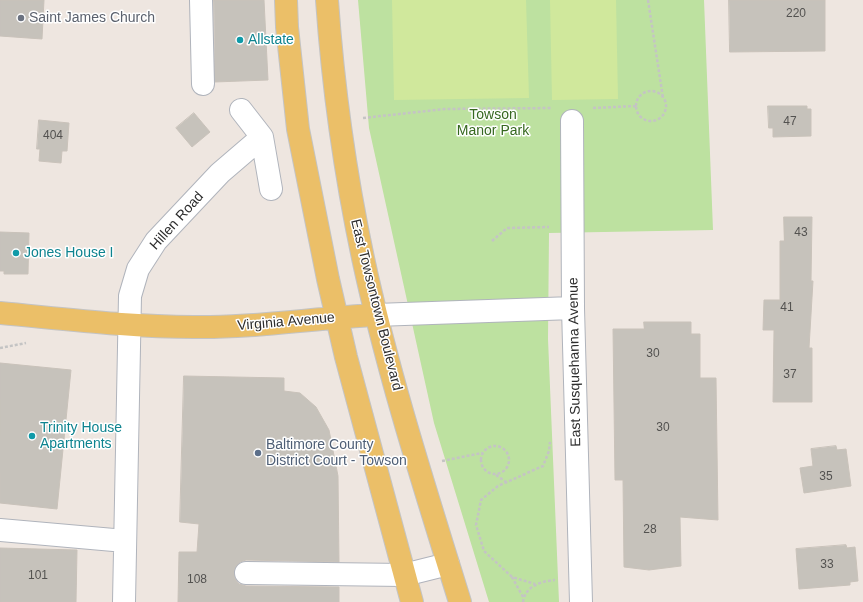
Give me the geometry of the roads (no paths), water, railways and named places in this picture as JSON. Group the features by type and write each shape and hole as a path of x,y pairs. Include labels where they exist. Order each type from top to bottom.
{"main road":[{"path":"286,0 287,27 298,129 336,317 412,602"},
{"name":"East Towsontown Boulevard","path":"327,0 340,124 350,194 376,315 460,602"},
{"name":"Virginia Avenue","path":"0,313 129,326 235,327 336,317 376,315"}],"street":[{"path":"201,0 203,84"},
{"path":"241,110 262,137 271,189"},
{"name":"East Susquehanna Avenue","path":"572,121 573,308 581,602"},
{"name":"Hillen Road","path":"124,602 130,296 138,269 156,242 220,173 262,137"},
{"name":"Virginia Avenue","path":"376,315 573,308"},
{"path":"0,530 125,541"},
{"path":"246,573 404,575 448,564"}],"place":[{"name":"Saint James Church","path":"21,18"},
{"name":"Allstate","path":"240,40"},
{"name":"Jones House I","path":"16,253"},
{"name":"Trinity House Apartments","path":"32,436"},
{"name":"Baltimore County District Court - Towson","path":"258,453"}],"park label":[{"name":"Towson Manor Park","path":"493,124"}]}
